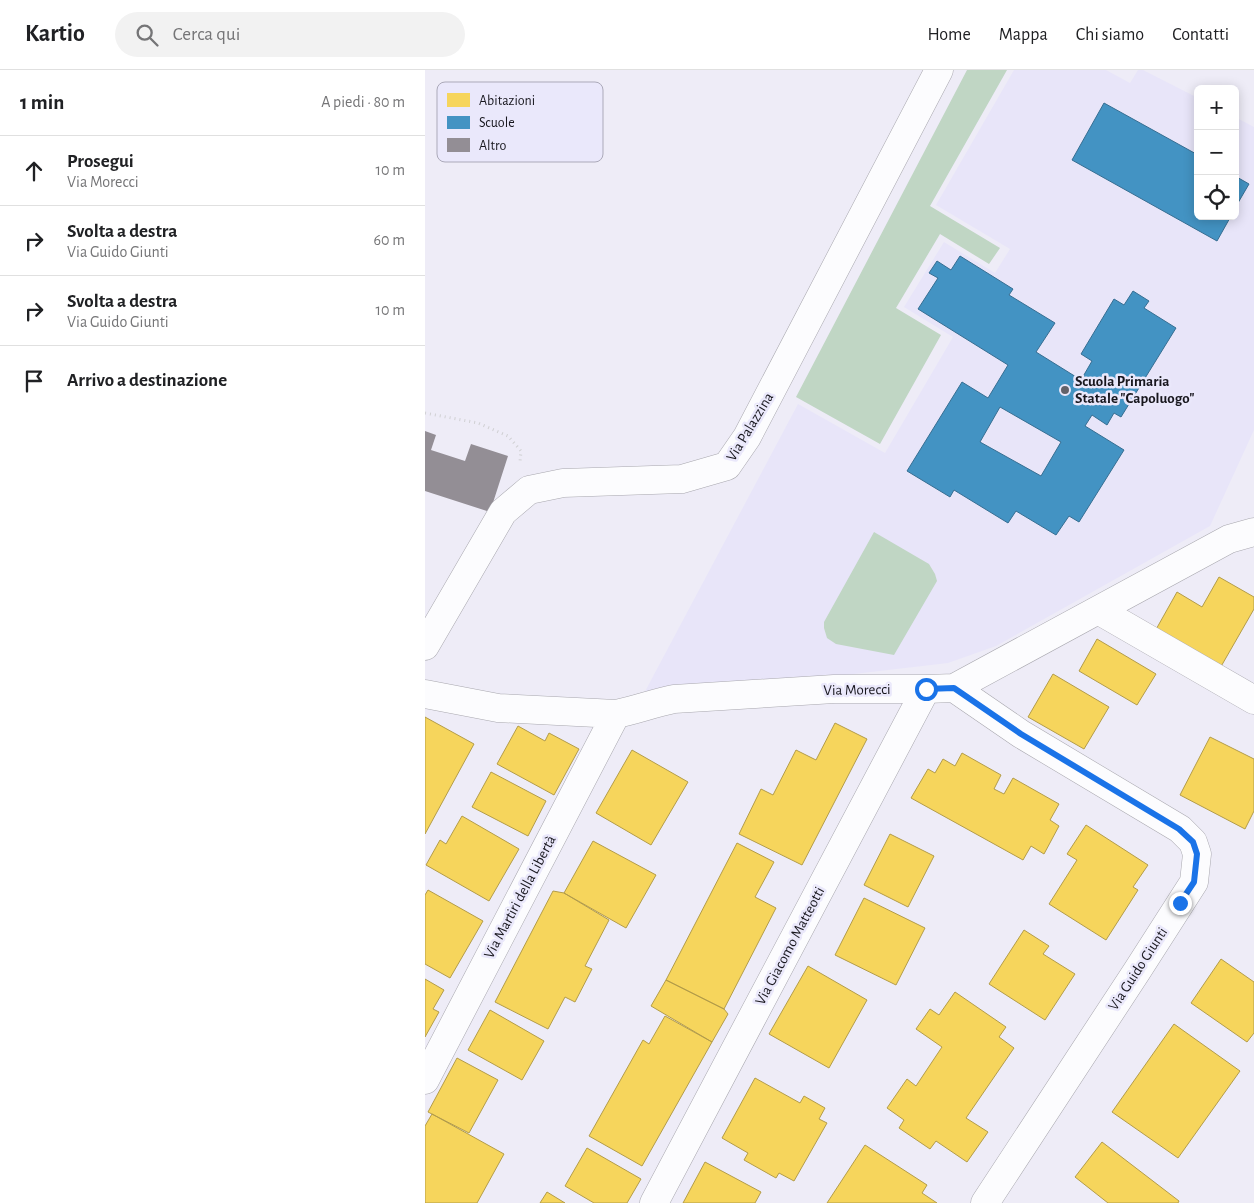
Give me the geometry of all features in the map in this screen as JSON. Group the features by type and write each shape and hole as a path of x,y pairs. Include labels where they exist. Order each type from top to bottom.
{"street":[{"name":"Via Palazzina","path":"425,646 503,512 529,490 563,484 682,479 727,466 747,437 939,70"},
{"name":"Via Morecci","path":"425,694 499,708 616,714 674,699 834,689 954,688 1229,539 1254,532"},
{"path":"1098,610 1254,700"},
{"name":"Via Guido Giunti","path":"954,688 1021,734 1179,829 1193,842 1197,854 1194,882 985,1203"},
{"name":"Via Giacomo Matteotti","path":"654,1203 926,689"},
{"name":"Via Martiri della Libertà","path":"425,1080 616,714"}],"path":[{"path":"425,413 478,423 508,436 521,451 520,468"}],"shaded area":[{"path":"1014,70 1106,70 1130,83 1138,70 1143,70 1194,96 1194,220 1239,220 1239,119 1254,127 1254,430 1210,526 996,646 948,663 641,699 798,404 885,453 953,337 904,307 944,242 995,273 1010,249 936,205"}],"green space":[{"path":"967,70 1007,70 930,206 1000,248 989,264 940,234 896,308 941,335 880,444 796,397"},
{"path":"874,532 929,564 937,581 894,655 836,644 827,638 824,628 824,622"}],"building: Abitazioni":[{"path":"1219,577 1254,597 1254,609 1219,670 1154,633 1177,592 1202,607"},
{"path":"1097,639 1156,674 1137,705 1079,671"},
{"path":"1053,674 1109,707 1084,749 1028,717"},
{"path":"425,717 474,744 425,834"},
{"path":"835,723 867,739 802,865 739,834 761,789 773,795 796,750 816,760"},
{"path":"518,726 545,741 549,733 579,749 554,795 497,764"},
{"path":"1210,737 1254,759 1254,811 1245,829 1180,795"},
{"path":"632,750 688,782 651,845 596,813"},
{"path":"962,753 1001,775 994,789 1004,794 1013,778 1059,804 1050,820 1059,826 1044,854 1031,846 1023,860 911,798 928,769 935,773 943,759 955,766"},
{"path":"491,772 546,801 528,836 472,807"},
{"path":"462,816 519,849 489,901 426,865 440,840 446,844"},
{"path":"1086,825 1148,865 1133,887 1138,890 1106,940 1049,904 1077,860 1067,854"},
{"path":"890,834 934,856 908,907 864,885"},
{"path":"593,841 656,875 626,928 564,893"},
{"path":"737,843 774,862 755,897 776,908 724,1009 666,980"},
{"path":"428,890 483,921 450,978 425,964 425,895"},
{"path":"553,891 564,893 609,920 585,966 592,969 575,1002 565,997 548,1029 495,1002"},
{"path":"864,898 925,928 896,985 835,955"},
{"path":"1024,930 1049,946 1043,954 1075,974 1045,1020 989,984"},
{"path":"1221,959 1254,982 1254,1033 1247,1042 1191,1003"},
{"path":"808,966 867,1000 829,1068 769,1034"},
{"path":"425,979 444,990 433,1009 439,1012 425,1037"},
{"path":"666,980 724,1009 728,1014 712,1042 651,1006"},
{"path":"955,992 1006,1027 999,1037 1014,1048 966,1118 988,1132 967,1162 936,1141 930,1149 899,1128 904,1120 887,1108 907,1079 916,1086 942,1047 916,1029 930,1009 939,1015"},
{"path":"490,1010 544,1041 522,1080 468,1050"},
{"path":"665,1016 712,1042 642,1166 589,1136 643,1040 649,1044"},
{"path":"1174,1024 1240,1071 1178,1158 1112,1112"},
{"path":"457,1058 498,1080 469,1133 428,1112"},
{"path":"755,1078 800,1103 804,1096 825,1108 819,1119 827,1123 794,1181 779,1173 776,1178 744,1160 748,1153 722,1138"},
{"path":"432,1114 504,1154 477,1203 425,1203 425,1126"},
{"path":"1102,1142 1179,1201 1178,1203 1108,1203 1075,1177"},
{"path":"865,1145 927,1185 922,1193 937,1203 827,1203"},
{"path":"587,1148 641,1179 627,1203 594,1203 565,1186"},
{"path":"705,1162 761,1192 755,1203 683,1203"},
{"path":"547,1192 565,1203 540,1203"}],"building: Scuole":[{"path":"1104,103 1194,153 1194,220 1229,220 1217,241 1072,160"},
{"path":"1239,178 1249,184 1239,201"},
{"name":"Scuola Primaria Statale \"Capoluogo\"","path":"960,256 1013,289 1009,295 1055,323 1036,352 1081,380 1092,361 1081,354 1114,299 1124,305 1133,291 1149,301 1144,308 1176,328 1121,417 1114,413 1107,425 1092,415 1085,426 1124,450 1079,522 1069,516 1056,535 1016,511 1008,523 954,490 950,497 907,471 962,382 988,398 1008,365 918,309 938,278 929,273 937,261 951,270","holes":["1000,407 1061,442 1041,476 980,442"]}],"building: Altro":[{"path":"425,431 436,435 431,450 465,461 471,444 508,456 490,512 425,491"}],"place":[{"name":"Scuola Primaria Statale \"Capoluogo\"","path":"1065,390"}],"route":[{"path":"926,689 954,688 1021,734 1179,829 1193,842 1197,854 1194,882 1180,903"}]}
